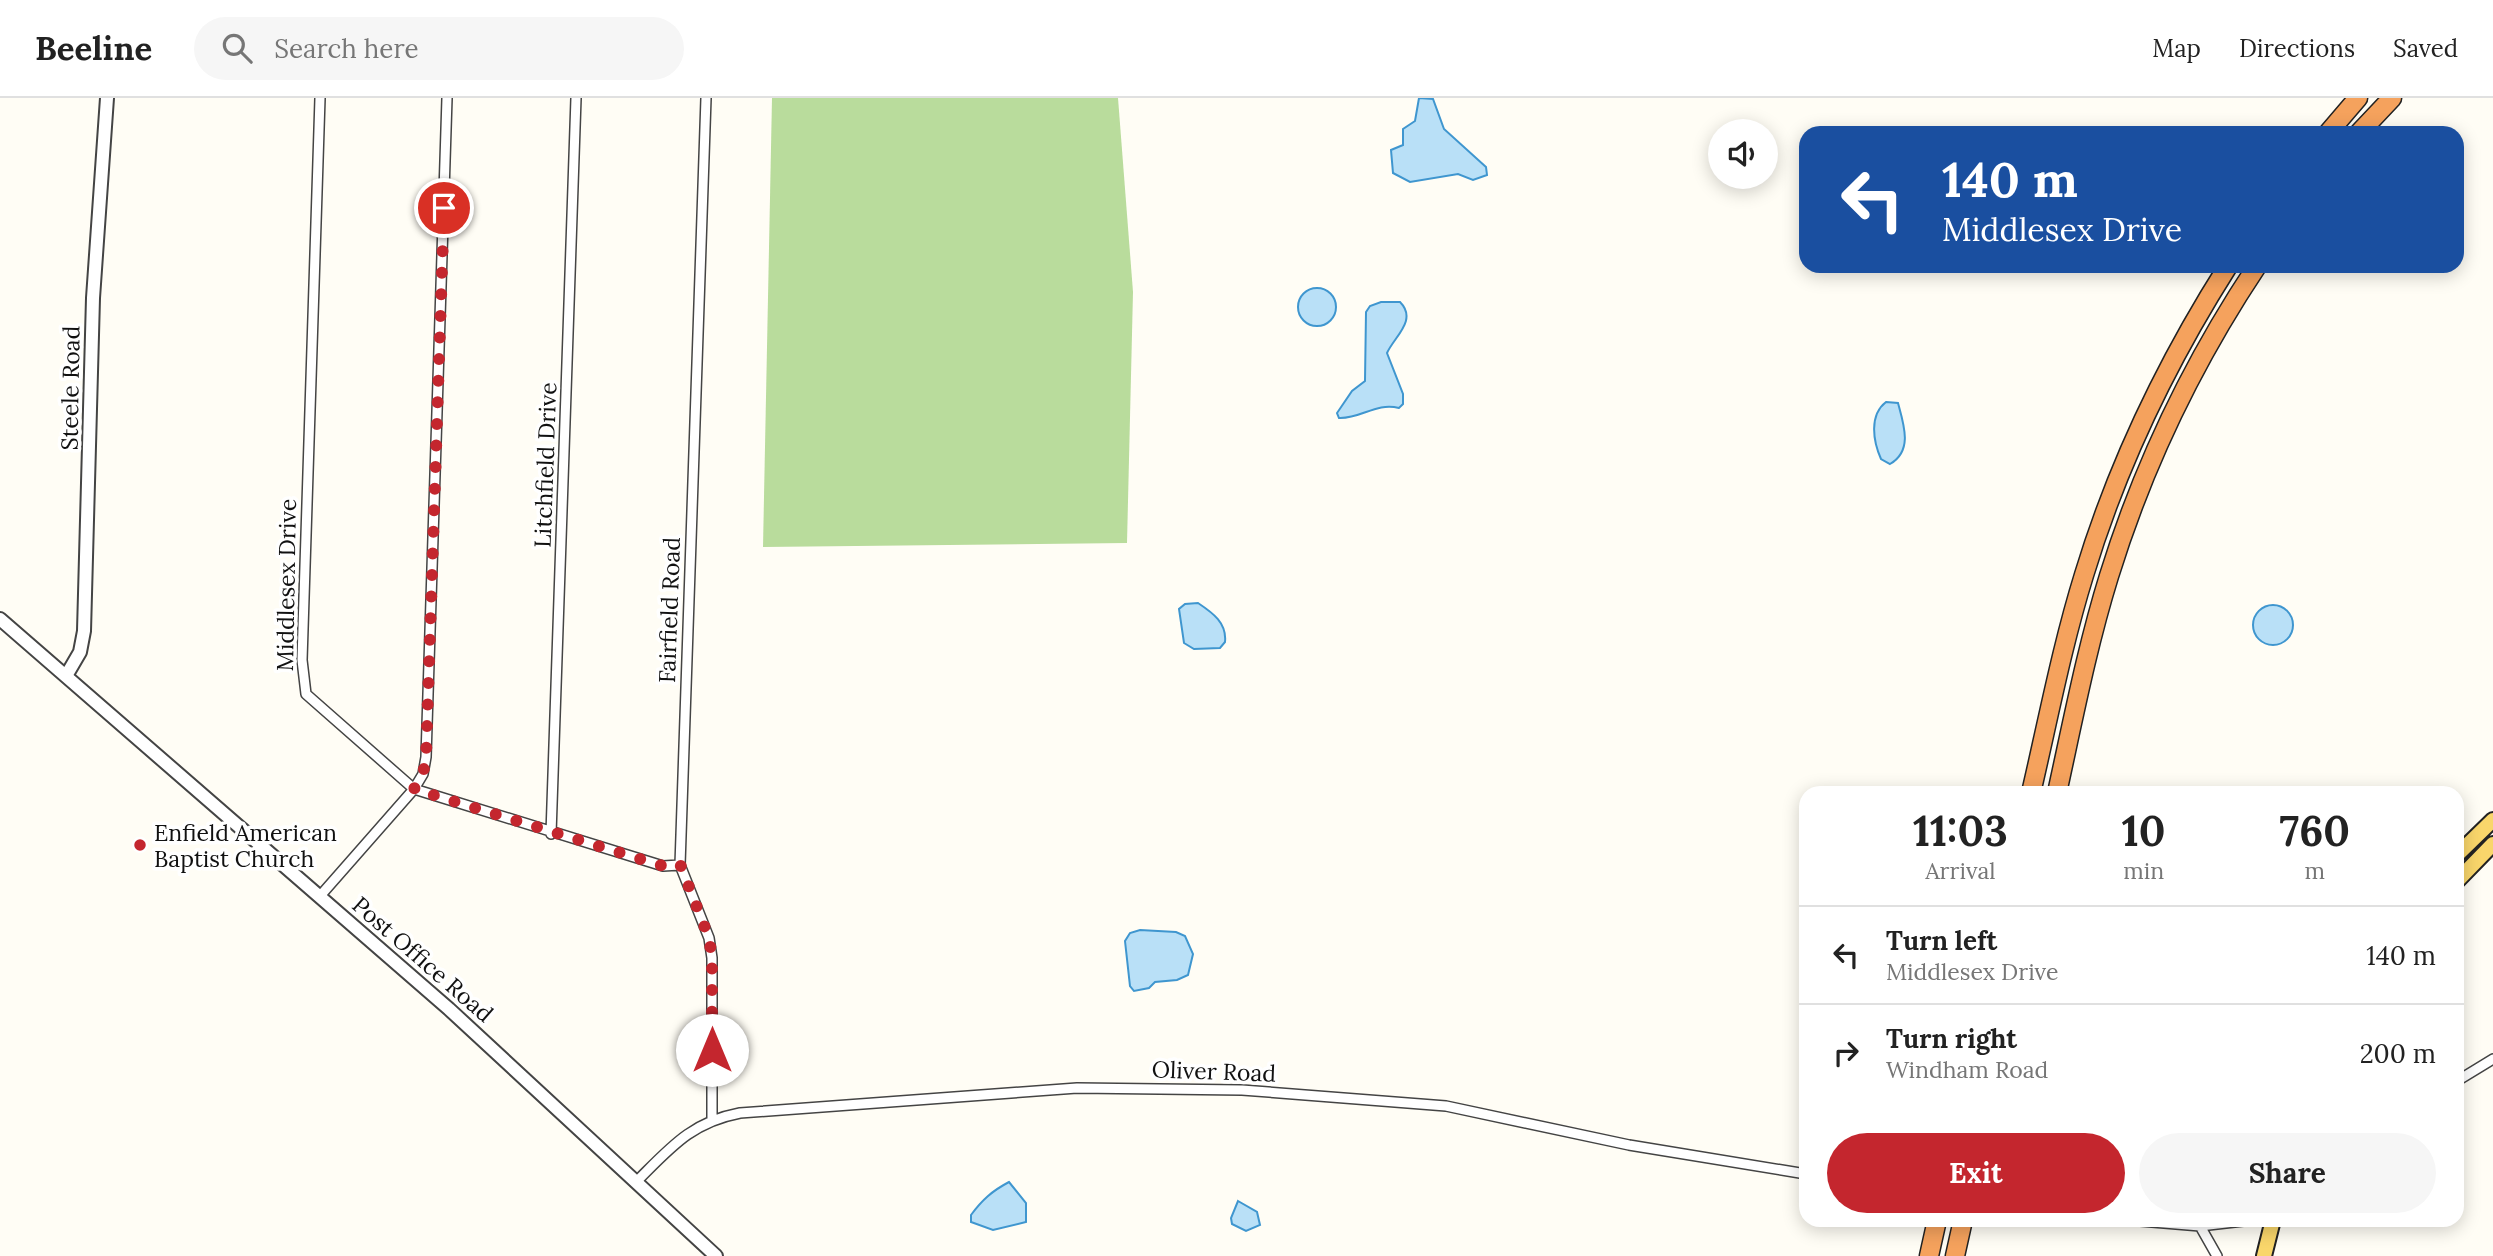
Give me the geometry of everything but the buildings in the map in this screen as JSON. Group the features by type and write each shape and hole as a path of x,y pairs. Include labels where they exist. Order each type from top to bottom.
{"highway":[{"path":"2334,126 2358,98"},
{"path":"2366,126 2392,98"},
{"path":"2033,786 2069,626 2102,520 2152,402 2224,273"},
{"path":"2059,786 2094,629 2130,514 2191,378 2253,273"},
{"path":"1929,1256 1935,1227"},
{"path":"1955,1256 1961,1227"}],"main road":[{"path":"2464,848 2493,820"},
{"path":"2464,873 2493,844"},
{"path":"2263,1256 2271,1227"}],"street":[{"name":"Steele Road","path":"66,676 80,652 84,631 93,298 107,98"},
{"name":"Middlesex Drive","path":"320,98 302,682 306,694 414,789 551,834 663,866 680,864"},
{"path":"320,896 414,789 423,774 426,757 447,98"},
{"name":"Litchfield Drive","path":"551,834 576,98"},
{"name":"Fairfield Road","path":"706,98 680,864 709,938 712,958 712,1119"},
{"name":"Post Office Road","path":"0,619 320,896 638,1180 716,1256"},
{"path":"2464,1077 2493,1059"},
{"name":"Oliver Road","path":"638,1180 677,1142 712,1119 764,1110 1077,1088 1242,1090 1446,1107 1629,1145 1799,1173"},
{"path":"2201,1227 2217,1256"}],"green space":[{"path":"772,98 1118,98 1133,292 1127,543 763,547"}],"water":[{"path":"1419,98 1433,99 1444,129 1486,167 1487,175 1473,180 1458,174 1410,182 1393,173 1391,150 1403,145 1403,129 1415,121"},
{"path":"1317,288 1330,294 1336,307 1330,320 1317,326 1304,320 1298,307 1304,294"},
{"path":"1381,302 1400,302 1407,315 1403,328 1387,353 1403,394 1403,404 1399,408 1383,407 1339,418 1337,413 1352,391 1365,381 1366,312 1370,306"},
{"path":"1886,402 1898,403 1905,437 1902,452 1890,464 1881,459 1874,429 1877,414"},
{"path":"1198,603 1214,615 1224,629 1225,642 1220,648 1194,649 1184,643 1179,609 1185,604"},
{"path":"2273,605 2287,611 2293,625 2287,639 2273,645 2259,639 2253,625 2259,611"},
{"path":"1140,930 1176,932 1185,936 1193,954 1188,975 1177,980 1155,982 1149,988 1134,991 1130,986 1125,941 1130,933"},
{"path":"1009,1182 1026,1203 1026,1222 993,1230 971,1222 971,1215 983,1200"},
{"path":"1238,1201 1257,1212 1260,1225 1246,1231 1232,1224 1231,1218"}],"place":[{"name":"Enfield American Baptist Church","path":"140,845"}],"route":[{"path":"444,208 426,757 423,774 414,789 551,834 663,866 680,864 709,938 712,958 712,1050"}]}
